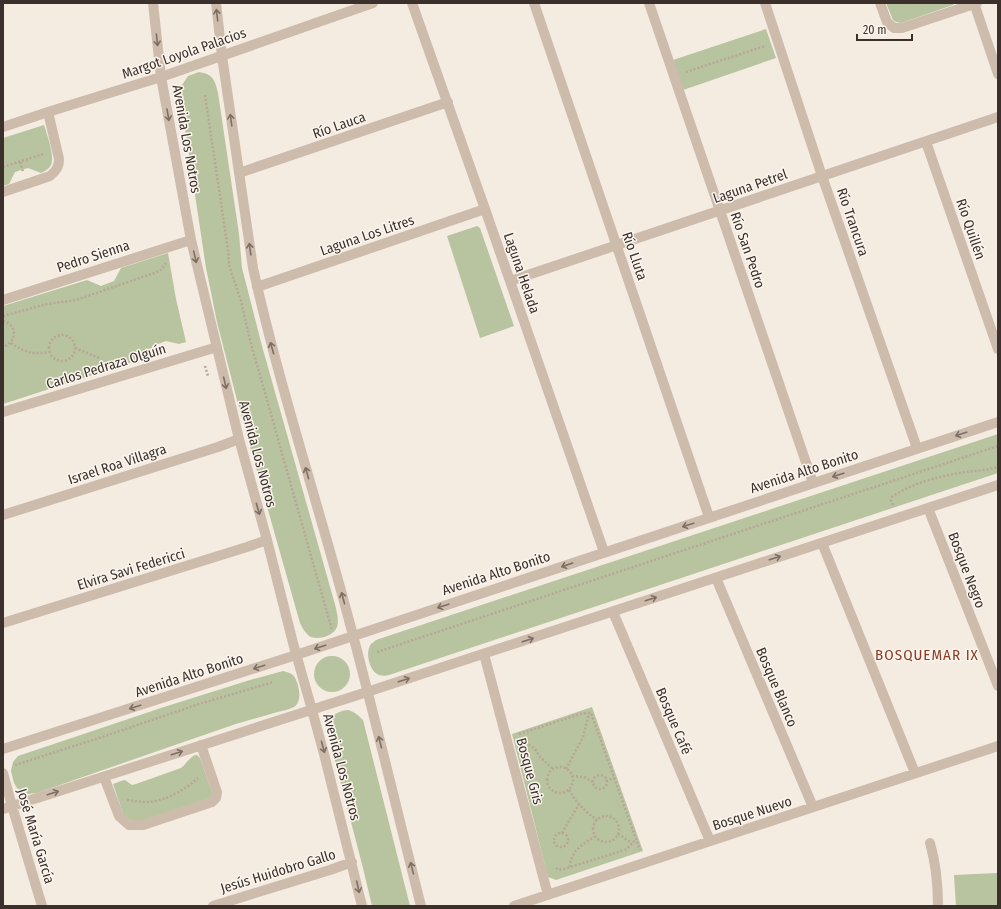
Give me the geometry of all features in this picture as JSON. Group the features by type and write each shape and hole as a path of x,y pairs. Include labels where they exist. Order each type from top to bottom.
{"street":[{"name":"Avenida Los Notros","path":"153,3 161,77 191,240 239,439 312,710 362,906"},
{"path":"216,3 222,56 257,287 269,336 353,636 422,906"},
{"name":"Margot Loyola Palacios","path":"3,127 161,77 373,3"},
{"name":"Laguna Helada","path":"412,3 486,209 604,552"},
{"name":"Río Lluta","path":"534,3 709,517"},
{"name":"Río San Pedro","path":"649,3 813,483"},
{"name":"Río Trancura","path":"765,3 822,176 917,448"},
{"path":"880,3 887,22 894,28 902,28 975,3 998,74"},
{"name":"Río Lauca","path":"239,173 448,102"},
{"path":"3,192 50,176 59,164 60,160 48,112"},
{"name":"Laguna Petrel","path":"510,281 998,117"},
{"name":"Río Quillén","path":"926,142 998,349"},
{"name":"Laguna Los Litres","path":"257,287 486,209"},
{"name":"Pedro Sienna","path":"3,300 191,240"},
{"name":"Carlos Pedraza Olguín","path":"3,412 217,347"},
{"name":"Avenida Alto Bonito","path":"3,749 296,655 998,422"},
{"name":"Israel Roa Villagra","path":"3,515 239,439"},
{"path":"7,808 613,612 998,485"},
{"name":"Bosque Negro","path":"928,508 998,686"},
{"name":"Elvira Savi Federicci","path":"3,623 267,540"},
{"path":"822,543 915,773"},
{"name":"Bosque Blanco","path":"716,578 813,807"},
{"name":"Bosque Café","path":"613,612 710,841"},
{"name":"Bosque Gris","path":"484,654 548,895"},
{"path":"104,777 119,816 129,825 143,825 212,802 216,798 217,792 201,745"},
{"name":"Bosque Nuevo","path":"514,906 998,746"},
{"name":"José María García","path":"6,770 7,808 42,906"},
{"path":"930,843 935,860 937,875 938,906"},
{"name":"Jesús Huidobro Gallo","path":"213,906 352,862"}],"path":[{"path":"674,76 778,42"},
{"path":"3,167 57,150"},
{"path":"3,316 47,304 76,300 157,272 162,268 169,257"},
{"path":"3,321 8,323 13,329 14,336 11,342 3,347"},
{"path":"59,335 65,335 74,343 75,348 71,356 64,360 55,359 50,352 50,343 59,335"},
{"path":"11,342 18,348 28,352 50,352"},
{"path":"75,348 99,358 105,381"},
{"path":"377,652 998,446"},
{"path":"897,518 891,500 892,497 899,492 946,476 998,466"},
{"path":"6,770 199,704 274,682"},
{"path":"507,738 580,714 589,713"},
{"path":"566,769 583,737 589,713"},
{"path":"589,713 591,713 644,863"},
{"path":"520,733 524,747"},
{"path":"522,740 535,749 553,769"},
{"path":"560,767 566,769 572,776 572,783 569,790 566,792 558,793 549,788 546,781 548,774 553,769 560,767"},
{"path":"572,776 584,778 593,782 594,786 600,789 606,785 606,781 603,776 599,775 595,777 593,782"},
{"path":"122,799 138,802 159,800 181,791 200,776"},
{"path":"606,781 614,778"},
{"path":"569,790 579,804 597,820"},
{"path":"562,833 579,804"},
{"path":"603,816 612,817 615,819 619,824 619,831 614,839 607,842 596,836 594,833 594,826 597,820 603,816"},
{"path":"558,833 562,833 566,834 568,838 566,844 559,846 555,844 555,836 558,833"},
{"path":"618,834 632,843"},
{"path":"570,867 572,857 582,844 596,836"},
{"path":"554,865 559,870 570,867 625,850 636,840"},
{"path":"549,844 555,842"}],"green space":[{"path":"886,3 954,3 953,5 901,23 893,20"},
{"path":"766,29 776,58 683,90 673,60"},
{"path":"199,72 207,74 213,78 217,88 239,234 242,268 262,346 336,608 338,620 337,627 332,633 321,638 309,636 300,623 238,404 217,322 206,268 180,95 180,88 188,76"},
{"path":"44,125 51,151 51,165 47,170 41,173 28,168 15,172 9,184 3,186 3,138"},
{"path":"477,226 480,228 514,326 480,338 447,236"},
{"path":"168,253 176,299 186,342 179,344 166,341 153,346 142,359 3,404 3,306 87,280 101,286 114,281 121,268"},
{"path":"998,434 998,473 389,675 383,676 377,674 374,672 370,664 368,656 369,647 376,640"},
{"path":"336,656 345,661 349,667 349,681 345,687 336,692 328,692 319,687 315,681 314,670 319,661 325,657"},
{"path":"283,671 294,676 299,688 297,704 292,708 235,724 37,793 28,794 22,792 14,783 11,771 13,762 18,756 164,707"},
{"path":"592,707 643,851 556,880 548,877 512,734"},
{"path":"348,710 363,720 410,906 372,906 327,730 328,722 333,716"},
{"path":"195,755 200,758 213,795 210,798 136,823 124,816 113,784 125,780 132,785 136,784 181,768 191,757"},
{"path":"997,873 998,906 956,906 954,875"}],"district":[{"name":"BOSQUEMAR IX","path":"927,655"}]}
